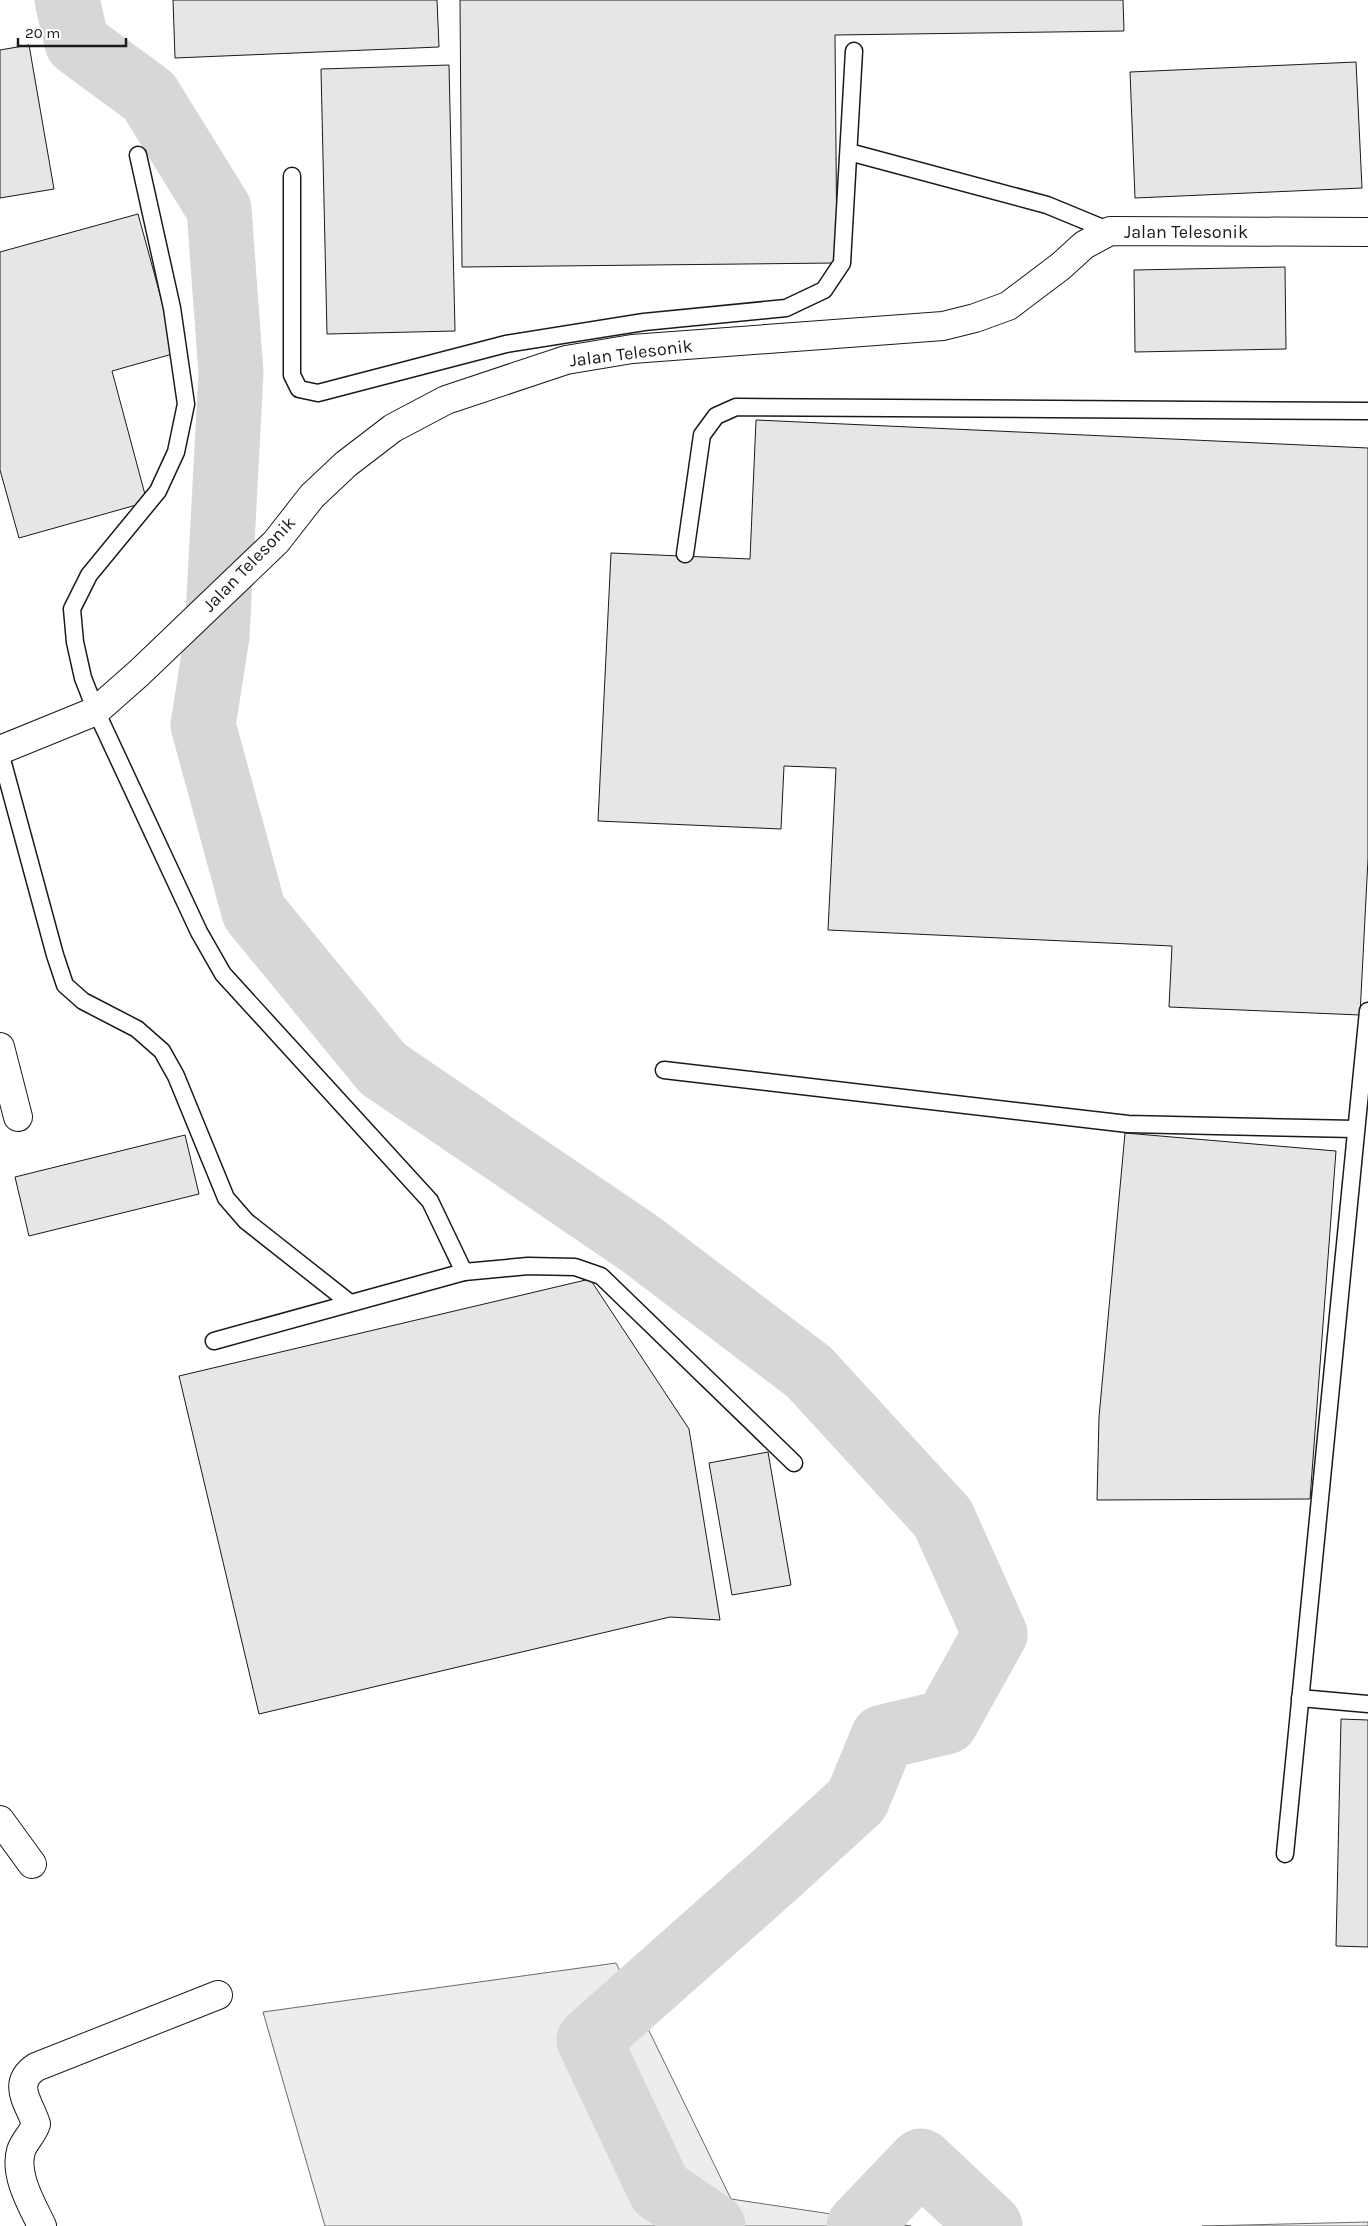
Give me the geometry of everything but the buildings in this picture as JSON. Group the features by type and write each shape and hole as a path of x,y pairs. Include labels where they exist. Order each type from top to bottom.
{"street":[{"name":"Jalan Telesonik","path":"0,751 96,711 139,673 276,542 312,496 346,464 393,428 446,400 566,360 632,349 943,326 975,318 1008,306 1061,266 1084,245 1110,231 1368,232"},
{"path":"0,1047 18,1117"},
{"path":"0,1820 32,1864"},
{"path":"42,2226 23,2181 20,2164 21,2150 34,2132 36,2124 23,2091 23,2082 27,2073 36,2067 218,1995"}],"lane":[{"path":"292,176 292,375 299,389 318,393 506,344 644,322 786,308 824,290 842,263 854,51"},
{"path":"849,152 1047,205 1110,231"},
{"path":"138,155 172,308 186,404 176,452 158,491 89,575 72,610 75,642 83,678 96,711 198,932 223,974 430,1201 464,1272"},
{"path":"685,554 702,435 716,416 736,407 1368,411"},
{"path":"0,751 55,955 65,985 83,1001 137,1029 162,1051 176,1076 226,1198 246,1222 350,1303"},
{"path":"1285,1854 1368,1011"},
{"path":"664,1070 1128,1124 1355,1129"},
{"path":"214,1341 464,1272 528,1266 575,1267 601,1276 794,1463"},
{"path":"1300,1698 1368,1704"}],"shaded area":[{"path":"616,1963 731,2199 911,2226 325,2226 263,2012"},
{"path":"1368,2222 1368,2226 1202,2226"}],"waterway":[{"path":"67,0 77,43 149,96 219,209 231,373 217,636 203,725 254,912 383,1069 639,1243 809,1372 943,1518 995,1634 946,1722 883,1737 857,1800 589,2040 660,2190 713,2226"},
{"path":"859,2226 921,2161 990,2226"}]}
